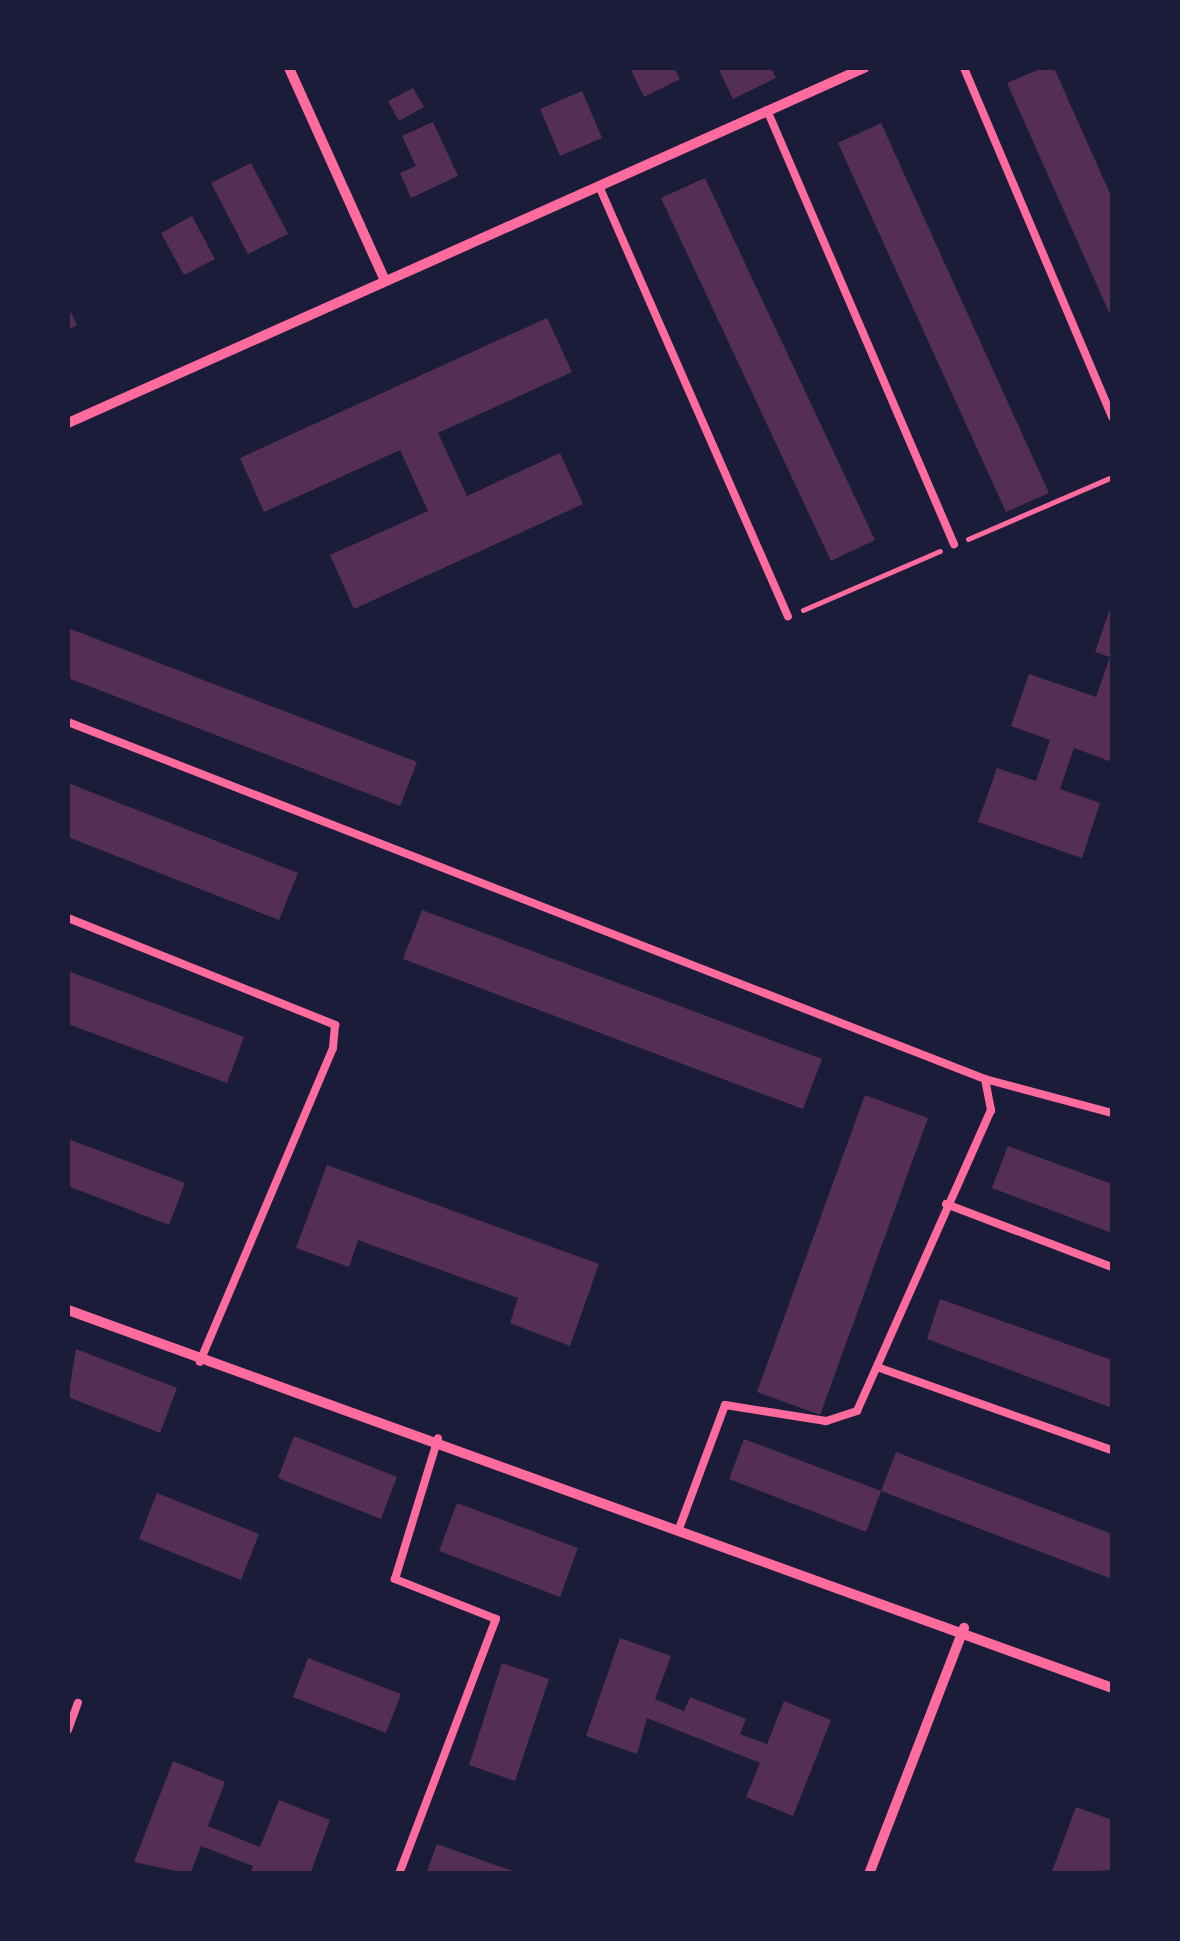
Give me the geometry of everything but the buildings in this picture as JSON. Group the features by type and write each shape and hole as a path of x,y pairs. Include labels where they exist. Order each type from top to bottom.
{"street":[{"path":"289,68 385,281"},
{"path":"68,423 864,68"},
{"path":"68,1310 200,1362 438,1438 964,1628 1112,1688"},
{"path":"869,1874 964,1628"}],"lane":[{"path":"964,68 1112,417"},
{"path":"767,110 954,545"},
{"path":"598,186 788,616"},
{"path":"68,722 986,1079 1112,1114"},
{"path":"68,918 335,1025 333,1048 200,1362"},
{"path":"680,1526 726,1405 838,1420 857,1411 991,1110 986,1079"},
{"path":"946,1204 1112,1267"},
{"path":"877,1367 1112,1450"},
{"path":"398,1874 496,1619 395,1579 438,1438"},
{"path":"68,1730 78,1703"}]}
